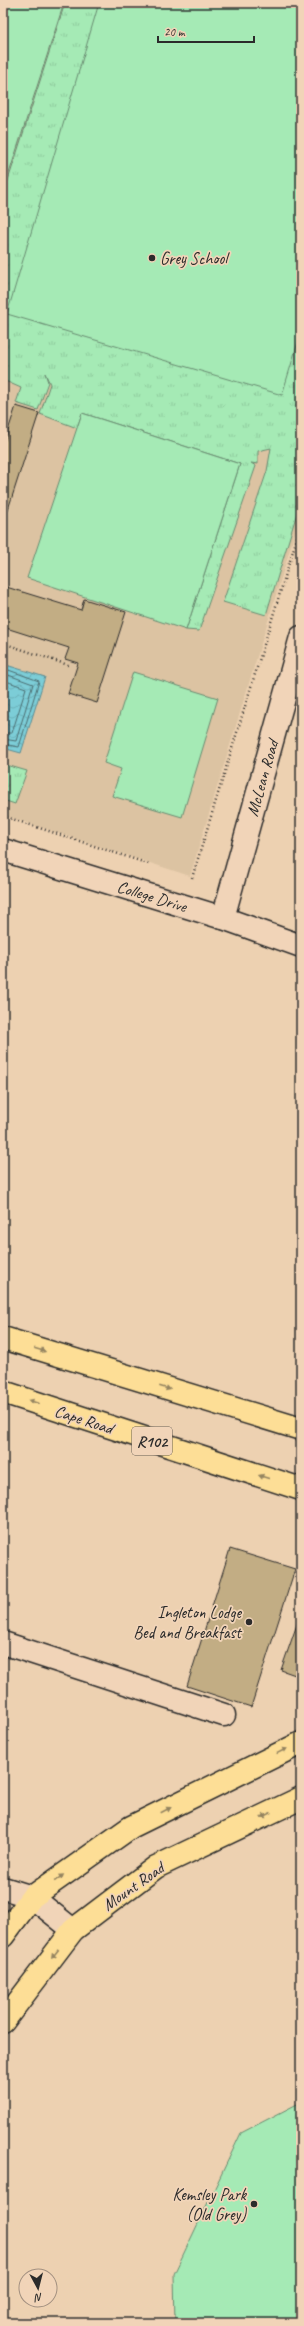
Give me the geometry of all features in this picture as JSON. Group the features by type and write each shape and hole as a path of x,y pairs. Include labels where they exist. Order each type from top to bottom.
{"main road":[{"path":"3,1338 301,1429"},
{"name":"Cape Road","path":"3,1392 301,1489"},
{"path":"3,1936 32,1897 131,1827 301,1743"},
{"name":"Mount Road","path":"3,2022 74,1930 156,1867 301,1798"}],"street":[{"name":"McLean Road","path":"223,918 301,637"},
{"name":"College Drive","path":"3,850 223,918 301,946"},
{"path":"3,1643 224,1715"},
{"path":"3,1888 32,1897 74,1930"}],"path":[{"path":"185,875 192,878 301,525"},
{"path":"3,643 71,666"},
{"path":"3,816 154,865"}],"shaded area":[{"name":"Grey School","path":"3,3 301,3 301,513 190,876 3,815"}],"green space":[{"path":"3,3 64,3 3,192"},
{"path":"65,3 301,3 301,500 266,615 223,602 267,471 271,448 258,451 258,464 251,463 256,466 199,631 186,630 240,464 82,413 77,428 40,414 50,384 45,373 48,382 38,410 16,403 21,388 3,380 3,196"},
{"path":"99,3 301,3 301,332 282,395 7,314"},
{"path":"82,413 240,464 186,630 27,578"},
{"path":"133,672 218,698 182,817 112,796 121,769 104,763"},
{"path":"3,764 27,771 15,804 3,800"},
{"name":"Kemsley Park (Old Grey)","path":"301,2102 301,2323 175,2323 174,2274 241,2133"}],"water":[{"path":"3,664 45,677 21,753 3,748"}],"building":[{"path":"16,406 39,413 3,525 3,446"},
{"path":"3,586 81,610 84,599 126,612 97,703 68,694 78,663 65,659 69,648 3,627"},
{"path":"230,1549 295,1569 251,1707 187,1686"},
{"path":"301,1613 301,1677 281,1670"}],"place":[{"name":"Grey School","path":"152,258"},
{"name":"Ingleton Lodge Bed and Breakfast","path":"249,1622"},
{"name":"Kemsley Park (Old Grey)","path":"254,2204"}]}
